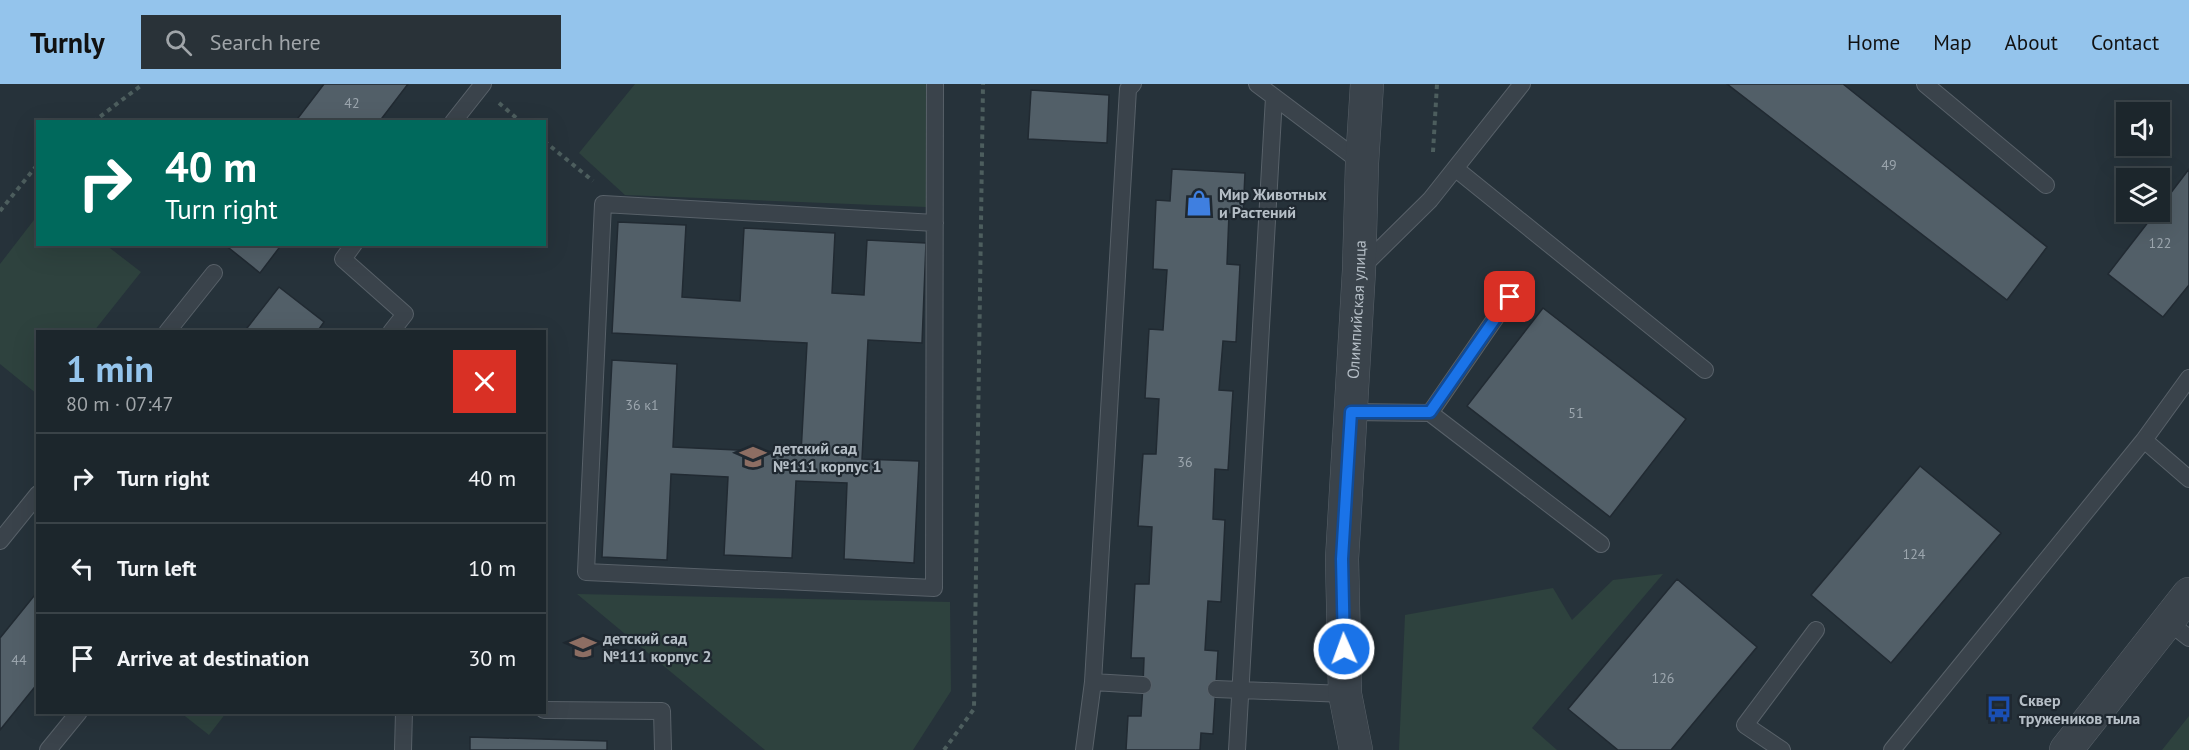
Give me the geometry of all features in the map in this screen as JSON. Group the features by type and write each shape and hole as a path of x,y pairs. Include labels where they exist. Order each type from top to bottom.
{"street":[{"name":"Олимпийская улица","path":"1356,750 1345,694 1342,559 1367,84"},
{"path":"2066,750 2178,630 2189,594"}],"lane":[{"path":"455,120 483,84"},
{"path":"935,84 935,222 934,588 586,572 603,204 935,222"},
{"path":"1084,750 1094,682 1128,89 1133,84"},
{"path":"1257,84 1362,163"},
{"path":"1359,270 1430,200 1522,84"},
{"path":"1925,84 2046,185"},
{"path":"1237,750 1274,97"},
{"path":"1456,169 1705,370"},
{"path":"352,246 343,258 405,314 393,330"},
{"path":"169,330 214,273"},
{"path":"1430,412 1510,297"},
{"path":"1892,750 2144,440 2189,378"},
{"path":"1351,412 1430,412 1601,544"},
{"path":"2144,440 2189,479"},
{"path":"0,541 36,496"},
{"path":"1782,750 1745,725 1816,630"},
{"path":"1094,682 1143,685"},
{"path":"1216,689 1345,694"},
{"path":"546,710 662,711 663,750"},
{"path":"48,750 77,714"},
{"path":"404,714 404,750"}],"path":[{"path":"96,120 143,84"},
{"path":"944,750 974,709 983,84"},
{"path":"1430,200 1437,84"},
{"path":"546,143 623,206"},
{"path":"0,211 36,166"}],"green space":[{"path":"635,84 926,84 926,207 625,195 579,153"},
{"path":"36,217 36,246 107,246 141,272 95,330 36,330 36,393 0,364 0,264"},
{"path":"1663,574 1532,728 1557,750 1399,750 1405,615 1553,588 1572,620 1613,580"},
{"path":"577,594 950,602 951,691 913,750 765,750"},
{"path":"182,714 225,714 209,735"},
{"path":"2189,716 2189,750 2162,750"}],"building":[{"path":"324,84 408,84 381,120 297,120"},
{"path":"1727,84 1843,84 2047,247 2007,300"},
{"path":"1031,90 1109,95 1107,143 1028,139"},
{"path":"1172,169 1245,173 1243,215 1229,214 1227,264 1240,265 1236,342 1223,341 1219,390 1233,391 1228,470 1215,469 1213,519 1225,520 1221,602 1208,601 1205,650 1218,651 1213,734 1201,733 1200,750 1126,750 1128,716 1141,716 1143,685 1144,658 1131,658 1135,584 1149,584 1152,527 1138,526 1143,454 1156,454 1159,399 1145,398 1149,329 1163,330 1167,270 1153,269 1156,200 1170,201"},
{"path":"2189,169 2189,285 2163,317 2108,274 2148,222 2170,222 2170,194"},
{"path":"618,222 686,225 682,297 740,301 744,228 835,233 832,293 864,295 867,240 926,243 922,343 868,340 862,459 919,461 914,563 844,559 847,483 796,481 792,558 724,555 728,477 671,474 667,560 602,557 612,360 677,364 673,447 801,453 807,343 612,333"},
{"path":"226,246 280,246 260,273"},
{"path":"279,287 324,322 318,330 246,330"},
{"path":"1543,308 1686,419 1610,517 1467,406"},
{"path":"1920,466 2001,533 1891,663 1811,595"},
{"path":"1677,579 1757,647 1671,750 1618,750 1568,709"},
{"path":"36,593 36,685 0,730 0,638"},
{"path":"470,737 607,741 607,750 470,750"}],"place":[{"name":"Мир Животных и Растений","path":"1199,203"},
{"name":"детский сад №111 корпус 1","path":"753,457"},
{"name":"детский сад №111 корпус 2","path":"583,647"},
{"name":"Сквер тружеников тыла","path":"1999,709"}],"route":[{"path":"1344,649 1342,559 1351,412 1430,412 1510,297"}]}
